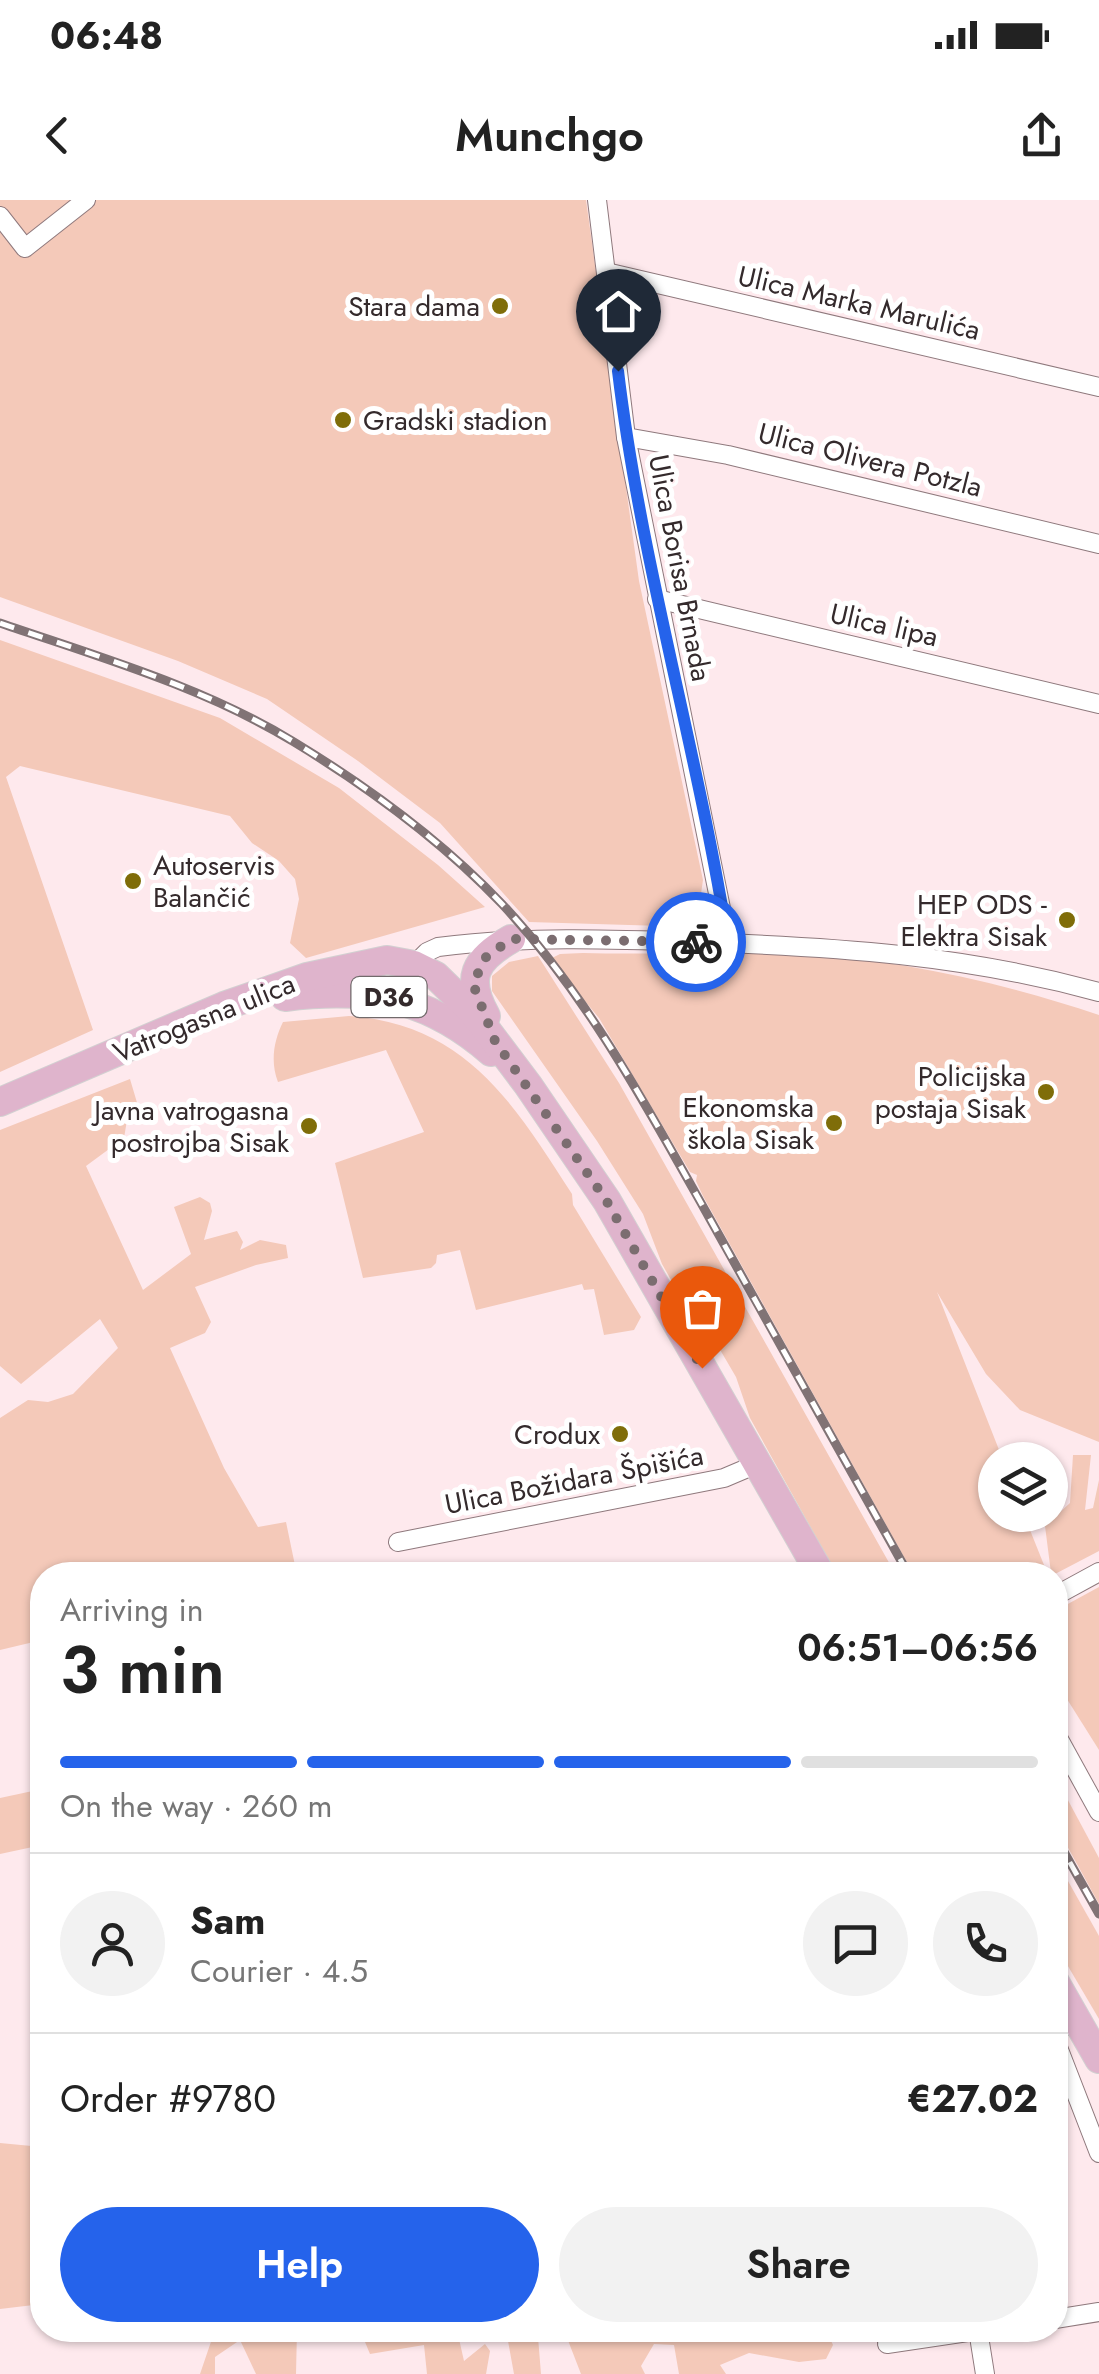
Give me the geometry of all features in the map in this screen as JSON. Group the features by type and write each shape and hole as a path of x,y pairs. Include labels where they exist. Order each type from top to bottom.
{"main road":[{"path":"495,1041 473,984 485,958 511,939"},
{"name":"Vatrogasna ulica","path":"0,1102 224,1006 308,977 387,960 414,965"},
{"name":"D36","path":"414,965 445,982 495,1041 561,1132 606,1200 814,1562"},
{"name":"D36","path":"224,1006 336,992 389,996 420,1006 459,1027 528,1085"},
{"path":"1068,2027 1099,2058"}],"street":[{"path":"0,216 25,248 86,200"},
{"name":"Ulica Borisa Brnada","path":"597,200 626,437 728,943"},
{"name":"Ulica Marka Marulića","path":"606,272 1099,387"},
{"name":"Ulica Olivera Potzla","path":"626,437 728,455 1099,544"},
{"name":"Ulica lipa","path":"657,599 1099,704"},
{"path":"414,965 438,947 511,939 728,943 944,958 996,966 1099,992"},
{"name":"Ulica Božidara Špišića","path":"398,1542 724,1478 757,1464"},
{"path":"1068,1589 1099,1572"},
{"path":"1068,1756 1099,1812"},
{"path":"1068,2080 1099,2154"},
{"path":"1068,2317 1099,2312"},
{"path":"887,2344 900,2342"},
{"path":"981,2342 985,2374"}],"shaded area":[{"path":"0,200 586,200 639,581 703,880 696,927 529,922 440,823 267,699 178,661 0,597"},
{"path":"0,640 220,718 339,788 485,907 306,958 290,943 299,899 295,879 279,861 252,843 230,816 20,766 6,777 93,1030 0,1072"},
{"path":"583,953 830,956 986,982 1099,1015 1099,1442 1020,1410 986,1374 937,1292 996,1442 978,1442 978,1532 1031,1532 1043,1562 907,1562 703,1196 697,1175 690,1172 599,1018 550,959 560,954"},
{"path":"538,956 619,1083 889,1562 830,1562 750,1418 736,1377 662,1264 643,1214 492,991 492,976 509,962"},
{"path":"349,1016 390,1022 425,1035 456,1052 507,1100 572,1194 573,1205 641,1317 634,1330 604,1335 594,1289 584,1290 582,1284 476,1310 460,1250 437,1255 431,1268 363,1278 335,1163 424,1132 386,1050 278,1082 274,1059 283,1022"},
{"path":"130,1079 138,1106 127,1120 124,1138 86,1166 143,1290 191,1254 174,1207 200,1197 210,1203 212,1211 204,1240 237,1231 243,1242 240,1250 260,1240 286,1245 288,1258 195,1287 211,1322 205,1333 170,1348 224,1468 258,1527 286,1522 294,1562 30,1562 30,1643 0,1650 0,1418 28,1400 48,1402 73,1394 118,1348 100,1319 21,1384 0,1366 0,1130"},
{"path":"1073,1455 1091,1455 1085,1510 1093,1508 1099,1480 1099,1551 1068,1567 1068,1562 1050,1562 1046,1532 1068,1532"},
{"path":"1099,1587 1099,1750 1068,1701 1068,1604"},
{"path":"30,1792 30,1848 0,1854 0,1798"},
{"path":"1068,1800 1099,1858 1099,1904 1068,1848"},
{"path":"1068,1881 1099,1936 1099,2019 1068,1966"},
{"path":"0,2143 30,2146 30,2305 0,2309"},
{"path":"211,2342 237,2342 215,2357 215,2374 200,2374"},
{"path":"241,2342 297,2342 296,2374 256,2374"},
{"path":"365,2342 460,2342 464,2361 485,2344 490,2351 486,2374 427,2374 424,2345 370,2354"},
{"path":"508,2342 538,2342 541,2374 514,2374"},
{"path":"569,2342 833,2345 826,2359 799,2362 749,2353 720,2365 726,2374 679,2374 674,2345 654,2344 641,2366 645,2374 581,2374"}],"railway":[{"path":"0,623 150,675 260,722 377,796 455,858 502,904 562,977 640,1096 902,1562"},
{"path":"1068,1859 1099,1914"}],"way so far":[{"path":"696,942 511,939 485,958 473,984 495,1041 606,1200 702,1368"}],"place":[{"name":"Stara dama","path":"500,306"},
{"name":"Gradski stadion","path":"343,420"},
{"name":"Autoservis Balančić","path":"133,881"},
{"name":"HEP ODS - Elektra Sisak","path":"1067,920"},
{"name":"Policijska postaja Sisak","path":"1046,1092"},
{"name":"Ekonomska škola Sisak","path":"834,1123"},
{"name":"Javna vatrogasna postrojba Sisak","path":"309,1126"},
{"name":"Crodux","path":"620,1434"}],"route":[{"path":"618,371 626,437 657,599 728,943 696,942"}]}
